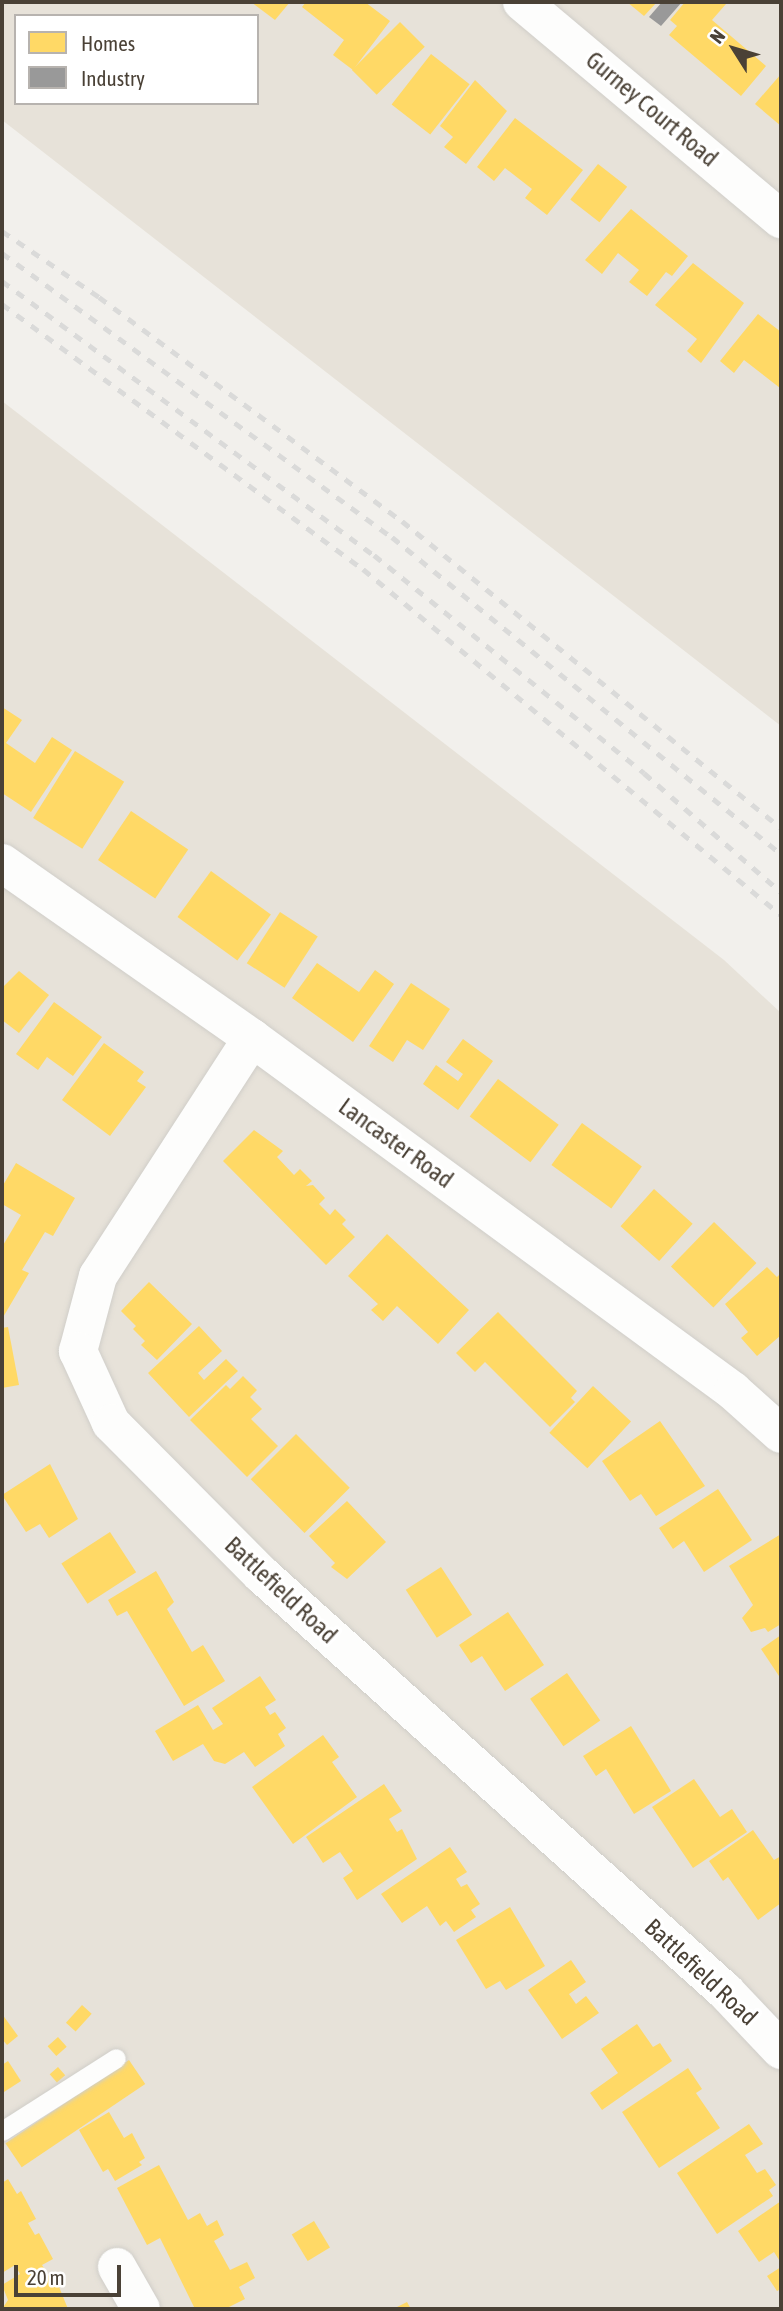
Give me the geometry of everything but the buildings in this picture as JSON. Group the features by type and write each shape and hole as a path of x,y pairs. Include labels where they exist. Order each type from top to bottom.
{"street":[{"name":"Gurney Court Road","path":"522,2 781,219"},
{"name":"Lancaster Road","path":"2,863 253,1038 733,1391 781,1434"},
{"name":"Battlefield Road","path":"253,1038 98,1276 78,1351 111,1423 261,1574 726,1992 781,2050"},
{"path":"117,2267 141,2309"}],"lane":[{"path":"2,2131 116,2059"}],"shaded area":[{"path":"2,2 781,2 781,726 2,120"},
{"path":"2,401 724,960 781,1013 781,2309 2,2309"}],"railway":[{"path":"2,231 99,297 402,521 781,828"},
{"path":"2,253 392,537 781,854"},
{"path":"2,281 374,555 644,773 781,892"},
{"path":"2,304 363,569 781,915"}]}
